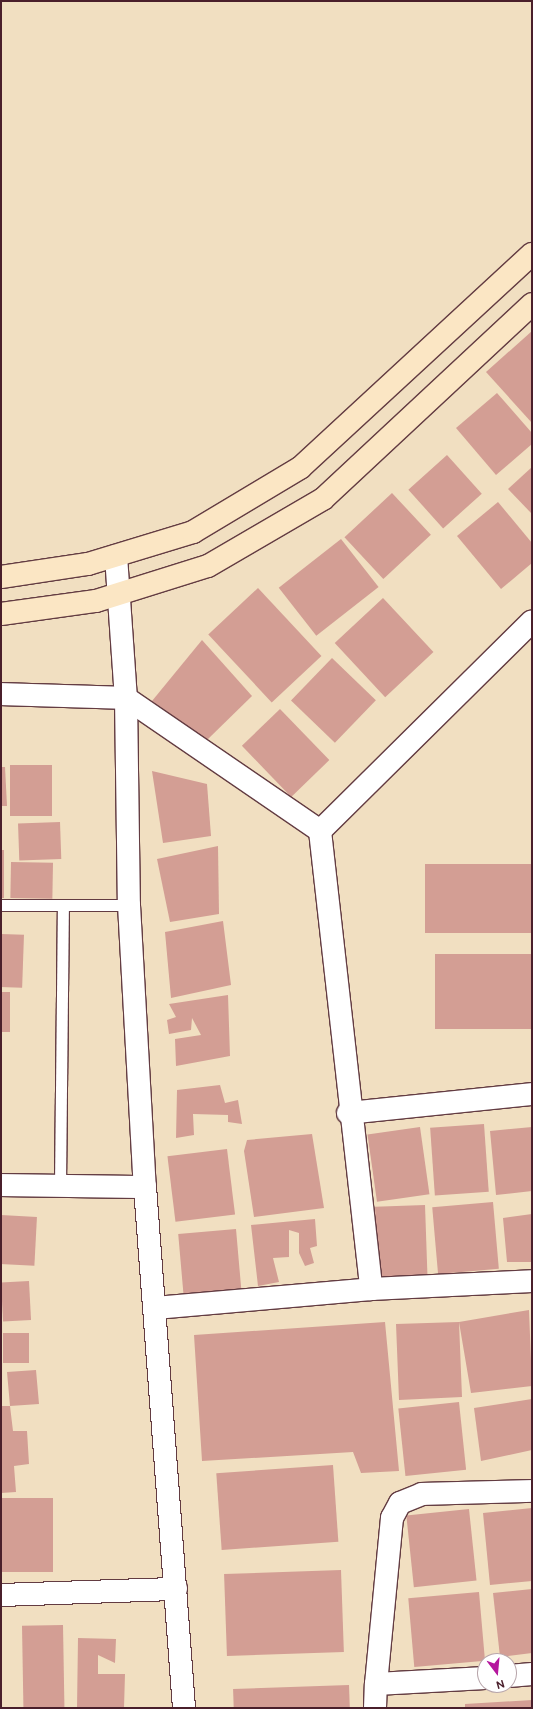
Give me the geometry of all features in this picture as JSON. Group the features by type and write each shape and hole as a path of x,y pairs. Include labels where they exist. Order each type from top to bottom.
{"street":[{"path":"1,576 88,564 192,532 300,468 532,254"},
{"path":"1,614 96,601 208,566 322,499 532,304"},
{"path":"116,556 126,698 129,906 145,1187 184,1708"},
{"path":"320,831 532,621"},
{"path":"1,694 126,698 320,831 348,1113 371,1289"},
{"path":"348,1113 532,1094"},
{"path":"1,1185 145,1187"},
{"path":"155,1308 371,1289 532,1281"},
{"path":"376,1708 376,1684 392,1518 400,1503 422,1494 532,1491"},
{"path":"1,1595 176,1590"},
{"path":"517,1675 532,1674"},
{"path":"376,1684 477,1678"}],"lane":[{"path":"1,905 129,906"},
{"path":"60,1186 63,906"}],"building":[{"path":"532,331 532,423 486,372"},
{"path":"497,393 532,433 532,444 496,475 456,428"},
{"path":"447,455 482,494 443,528 408,490"},
{"path":"532,467 532,514 508,489"},
{"path":"392,493 431,535 383,579 344,537"},
{"path":"498,502 532,543 532,563 501,589 457,536"},
{"path":"341,539 379,587 316,636 279,588"},
{"path":"258,588 321,656 272,702 208,634"},
{"path":"383,598 433,652 385,697 335,643"},
{"path":"202,640 252,696 207,740 152,701"},
{"path":"332,658 376,700 335,743 291,700"},
{"path":"280,709 329,760 291,797 242,746"},
{"path":"10,765 52,765 52,816 10,816"},
{"path":"1,767 5,767 7,806 1,806"},
{"path":"152,771 207,784 211,836 163,843"},
{"path":"60,822 61,859 19,860 18,823"},
{"path":"218,846 219,914 170,922 157,859"},
{"path":"1,850 4,850 4,898 1,898"},
{"path":"11,862 53,863 52,899 10,898"},
{"path":"425,864 532,864 532,933 425,933"},
{"path":"223,921 231,985 171,998 165,932"},
{"path":"1,934 24,935 22,988 1,987"},
{"path":"435,954 532,954 532,1029 435,1029"},
{"path":"1,992 10,992 10,1032 1,1032"},
{"path":"228,995 230,1056 176,1066 175,1039 201,1035 192,1018 191,1030 169,1034 167,1020 176,1017 169,1004"},
{"path":"220,1085 225,1103 238,1100 242,1124 228,1122 228,1115 193,1114 194,1135 176,1138 177,1090"},
{"path":"484,1124 489,1192 435,1196 430,1128"},
{"path":"420,1127 429,1194 377,1202 368,1134"},
{"path":"532,1127 532,1191 496,1195 490,1131"},
{"path":"312,1134 324,1208 254,1217 244,1151 247,1140"},
{"path":"227,1149 235,1215 175,1222 167,1156"},
{"path":"493,1202 499,1269 438,1274 432,1207"},
{"path":"425,1205 428,1277 378,1279 375,1207"},
{"path":"532,1214 532,1262 507,1262 503,1218"},
{"path":"1,1215 37,1217 34,1266 1,1264"},
{"path":"315,1219 317,1246 310,1248 314,1263 305,1266 299,1253 299,1233 289,1230 289,1257 273,1258 279,1282 258,1286 251,1225"},
{"path":"236,1229 241,1289 183,1294 178,1234"},
{"path":"29,1281 31,1320 3,1321 1,1282"},
{"path":"529,1310 532,1386 471,1393 459,1322"},
{"path":"385,1322 399,1471 361,1473 353,1452 202,1461 194,1335"},
{"path":"459,1322 462,1397 399,1400 396,1324"},
{"path":"3,1333 29,1333 29,1363 3,1363"},
{"path":"36,1370 39,1404 10,1406 7,1372"},
{"path":"532,1399 532,1450 481,1461 474,1408"},
{"path":"459,1402 466,1470 405,1476 398,1408"},
{"path":"1,1406 10,1406 13,1431 27,1431 29,1464 14,1466 16,1492 1,1493"},
{"path":"333,1465 338,1542 222,1550 216,1473"},
{"path":"1,1498 53,1498 53,1572 1,1572"},
{"path":"532,1508 532,1581 490,1585 483,1513"},
{"path":"469,1509 477,1581 414,1587 406,1516"},
{"path":"341,1570 344,1652 227,1656 224,1574"},
{"path":"532,1589 532,1653 517,1655 517,1653 500,1653 493,1593"},
{"path":"479,1592 484,1653 477,1653 477,1661 414,1667 408,1598"},
{"path":"63,1625 64,1708 23,1708 22,1626"},
{"path":"78,1638 116,1639 115,1663 98,1655 98,1674 125,1674 124,1708 77,1708"},
{"path":"349,1685 350,1708 234,1708 233,1689"},
{"path":"532,1700 532,1708 465,1708 465,1704"}]}
